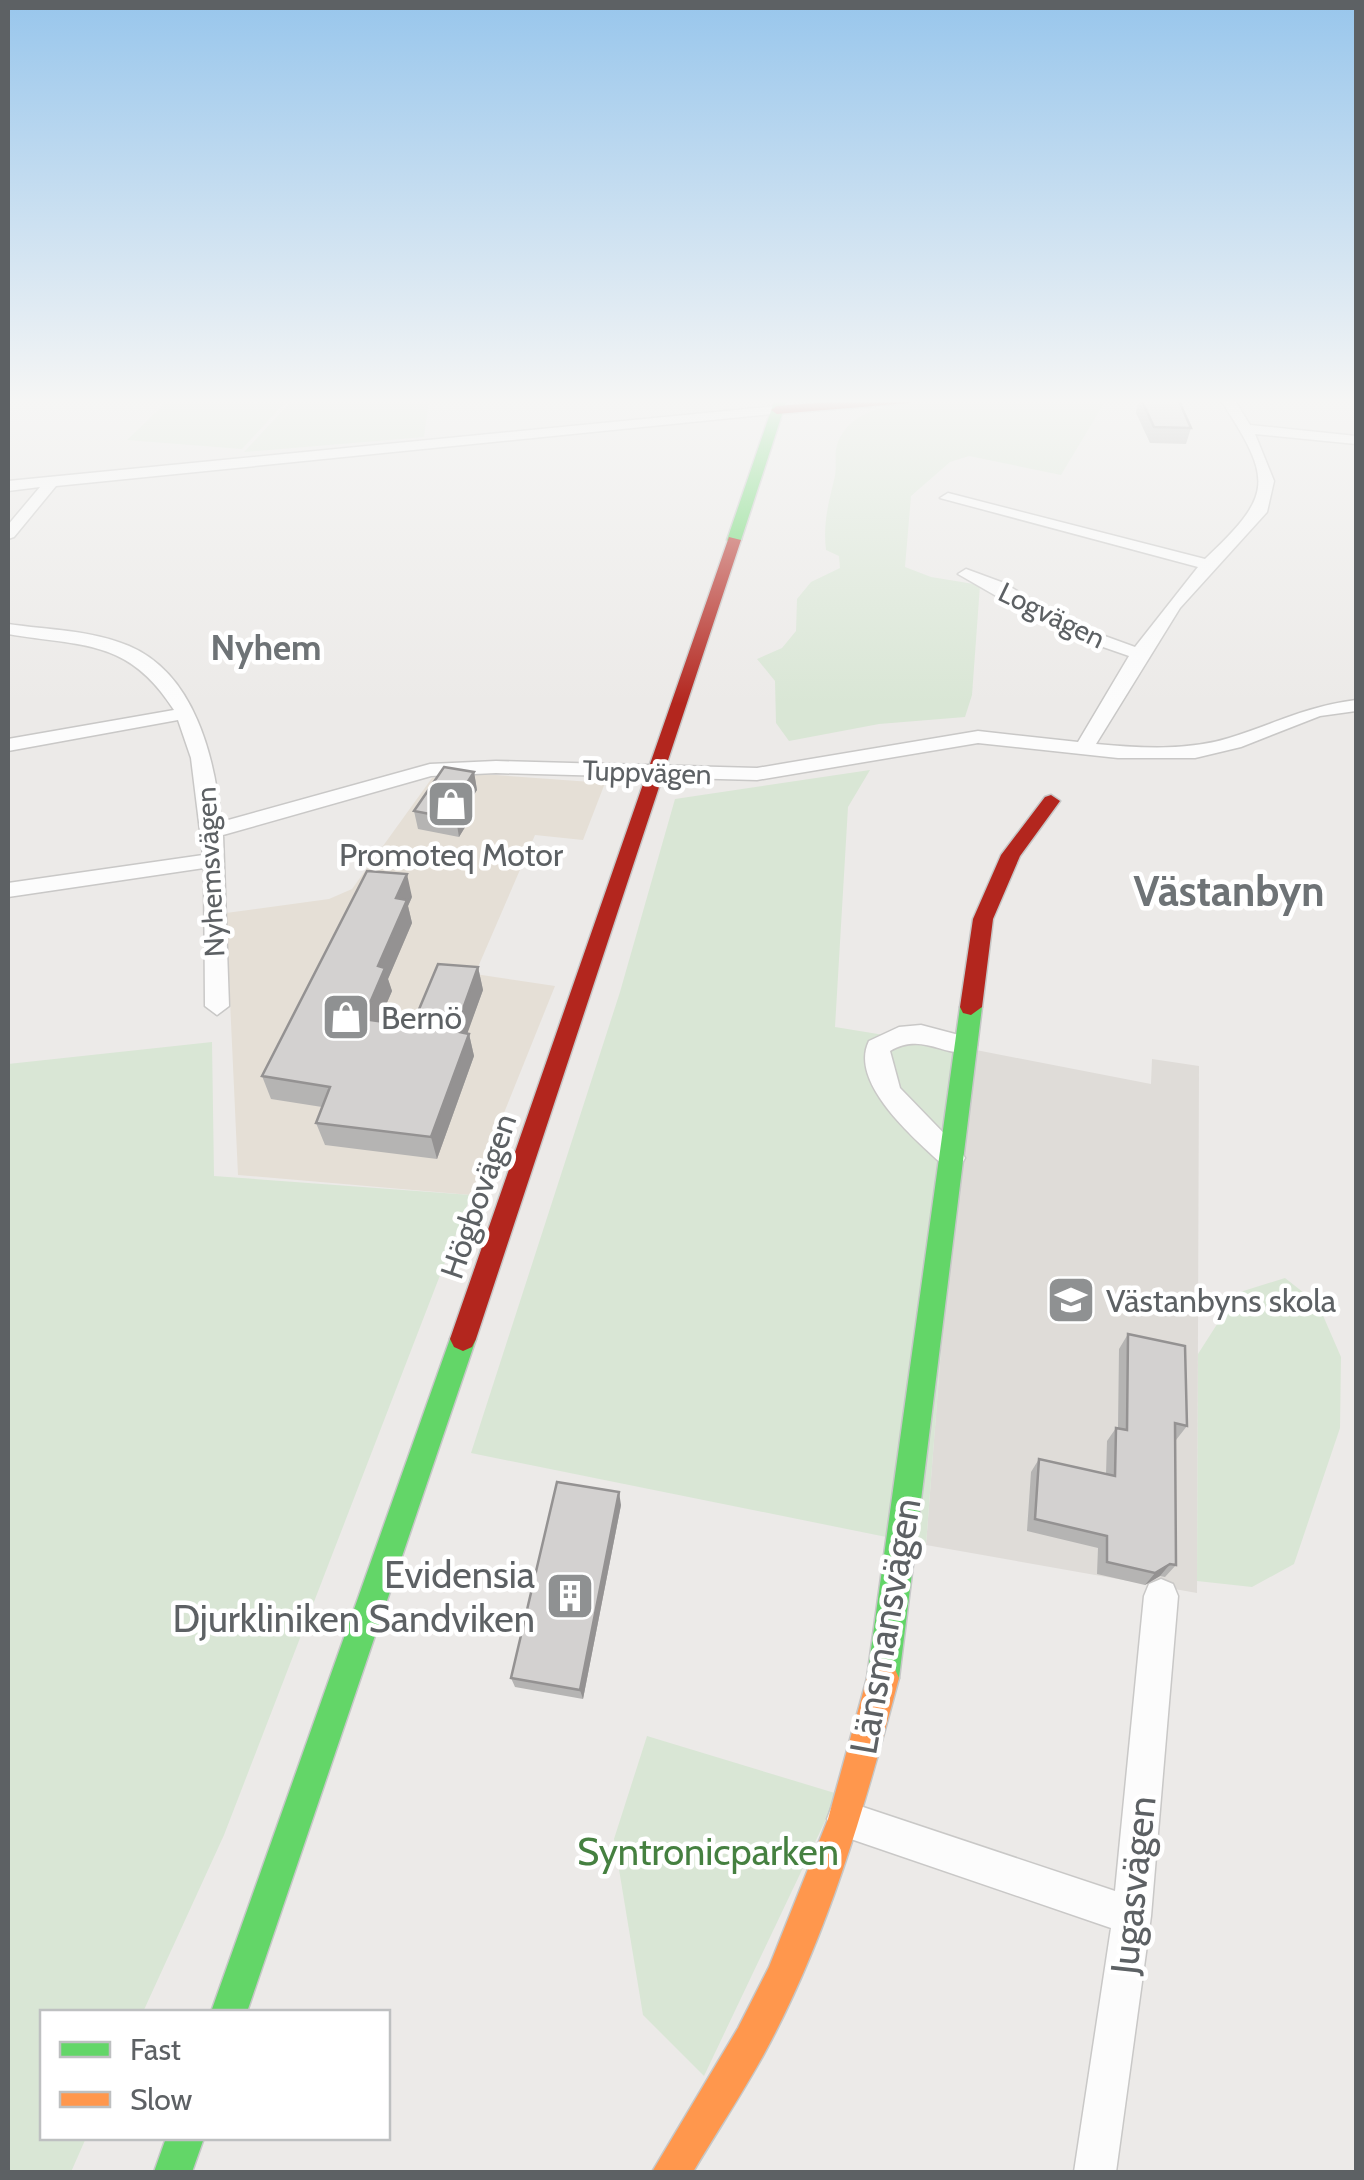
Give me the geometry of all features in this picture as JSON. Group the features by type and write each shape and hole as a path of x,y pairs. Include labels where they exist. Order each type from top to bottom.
{"main road":[{"name":"Högbovägen","path":"230,2010 593,965 653,773 746,501"},
{"name":"Länsmansvägen","path":"671,2172 750,2041 782,1978 845,1819 882,1688 984,919 1011,855 1051,801"},
{"path":"173,2172 184,2140"}],"street":[{"path":"8,534 35,501"},
{"path":"958,501 1208,566"},
{"path":"1084,747 1139,654 1208,566 1246,530 1264,501"},
{"name":"Logvägen","path":"966,574 998,587 1062,627 1139,654"},
{"name":"Nyhemsvägen","path":"8,629 126,650 161,672 186,713 204,770 214,831 216,1006"},
{"name":"Tuppvägen","path":"214,831 430,770 496,766 653,773 789,772 945,740 978,738 1147,754 1196,752 1234,743 1316,711 1356,706"},
{"path":"8,744 186,713"},
{"path":"8,890 214,860"},
{"path":"952,1158 891,1095 876,1068 878,1046 910,1032 937,1035 965,1045"},
{"name":"Jugasvägen","path":"1095,2172 1132,1916 1161,1596"},
{"path":"845,1819 1132,1916"}],"shaded area":[{"path":"481,774 605,783 583,840 535,835 475,974 555,986 471,1195 238,1175 226,913 329,899 352,889 432,778"},
{"name":"Västanbyns skola","path":"976,1050 1151,1084 1152,1059 1199,1066 1197,1593 926,1545 949,1245"}],"green space":[{"path":"830,501 911,501 905,567 931,577 980,585 972,695 965,717 879,724 789,741 776,723 775,681 757,659 782,648 796,631 797,599 811,582 840,568 839,556 826,550"},
{"path":"870,770 848,807 835,1027 976,1050 949,1245 926,1545 471,1453 620,992 675,799"},
{"path":"212,1042 214,1176 471,1195 224,1835 144,2010 40,2010 40,2140 85,2140 71,2172 8,2172 8,1064"},
{"path":"1285,1278 1318,1304 1341,1357 1340,1428 1294,1564 1252,1587 1197,1581 1198,1354 1237,1293"},
{"name":"Syntronicparken","path":"647,1736 838,1794 704,2076 643,2015 614,1839"}],"building":[{"path":"444,767 474,772 456,800 467,802 456,819 414,811"},
{"name":"Bernö","path":"367,871 407,874 396,898 407,900 378,966 385,968 363,1019 412,1026 438,964 478,967 455,1031 469,1034 431,1137 316,1123 330,1087 262,1076"},
{"name":"Västanbyns skola","path":"1128,1334 1185,1346 1187,1426 1175,1423 1176,1565 1170,1564 1155,1573 1107,1562 1107,1536 1035,1519 1039,1459 1115,1476 1116,1428 1127,1430"},
{"name":"Evidensia Djurkliniken Sandviken","path":"557,1482 619,1492 580,1690 511,1678"}],"traffic: fast":[{"path":"734,540 747,501"},
{"path":"883,1678 971,1007"},
{"path":"230,2010 463,1339"},
{"path":"173,2172 184,2140"}],"traffic: slow":[{"path":"671,2172 751,2041 782,1978 845,1819 883,1678"}],"traffic: jam":[{"path":"463,1339 734,540"},
{"path":"971,1007 983,919 1011,855 1051,801"}],"place":[{"name":"Promoteq Motor","path":"451,804"},
{"name":"Bernö","path":"346,1017"},
{"name":"Västanbyns skola","path":"1071,1300"},
{"name":"Evidensia Djurkliniken Sandviken","path":"570,1596"}],"district":[{"name":"Nyhem","path":"266,647"},
{"name":"Västanbyn","path":"1229,891"}]}
